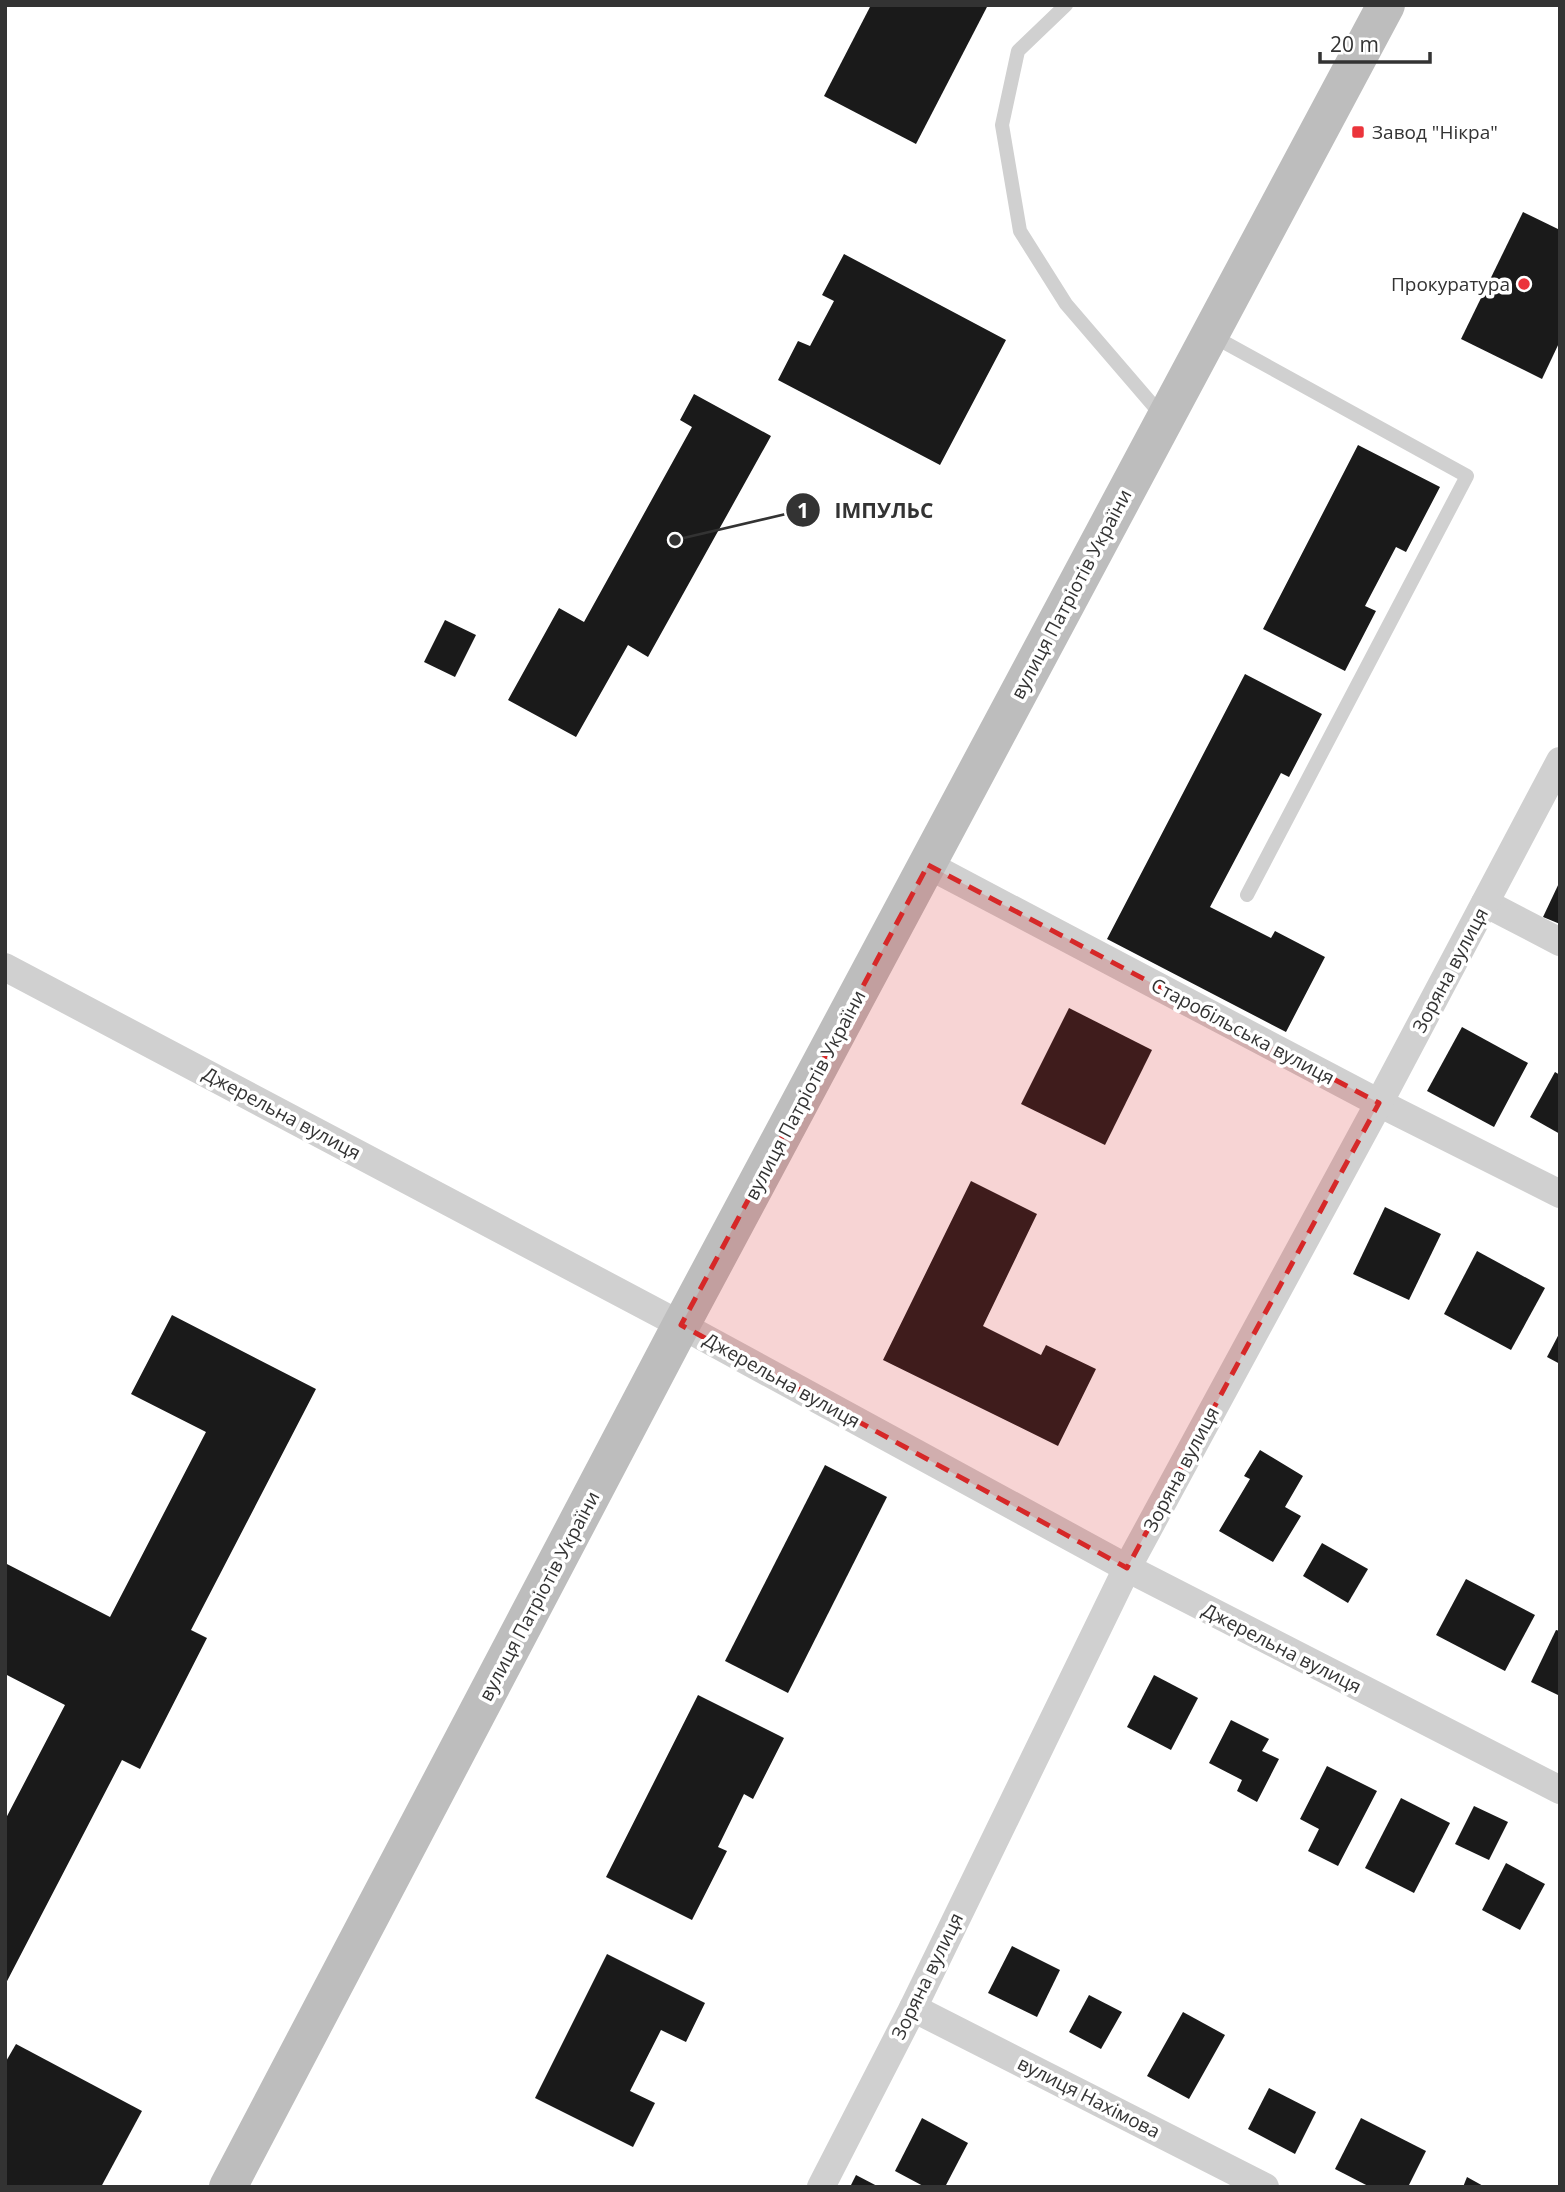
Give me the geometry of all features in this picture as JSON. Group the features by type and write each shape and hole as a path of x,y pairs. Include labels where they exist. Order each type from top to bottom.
{"main road":[{"name":"вулиця Патріотів України","path":"228,2187 681,1325 1386,5"}],"street":[{"name":"Зоряна вулиця","path":"821,2187 913,2008 1127,1568 1380,1103 1560,761"},
{"name":"Старобільська вулиця","path":"928,865 1380,1103 1560,1194"},
{"path":"1485,904 1560,943"},
{"name":"Джерельна вулиця","path":"5,967 681,1325 1127,1568 1560,1790"},
{"name":"вулиця Нахімова","path":"913,2008 1265,2187"}],"lane":[{"path":"1066,5 1018,51 1002,125 1020,231 1066,304 1165,419"},
{"path":"1210,334 1467,476 1247,895"}],"highlighted area":[{"path":"928,865 1379,1103 1127,1568 681,1325"}],"building":[{"path":"871,5 988,5 916,144 824,96"},
{"name":"Прокуратура","path":"1523,212 1560,230 1560,341 1542,379 1461,339"},
{"path":"844,254 1006,340 940,465 778,380 798,341 810,346 834,301 822,295"},
{"path":"694,394 771,436 648,657 628,645 576,737 508,700 559,608 584,622 692,427 680,420"},
{"path":"1358,445 1440,487 1406,552 1396,547 1365,606 1376,611 1345,671 1263,629"},
{"path":"445,620 476,635 455,677 424,662"},
{"path":"1245,674 1322,714 1289,777 1281,773 1210,907 1271,938 1275,931 1325,957 1286,1032 1107,939"},
{"path":"1560,881 1560,924 1543,917"},
{"path":"1069,1008 1152,1050 1105,1145 1021,1104"},
{"path":"1462,1027 1528,1063 1494,1127 1427,1091"},
{"path":"1555,1072 1560,1075 1560,1134 1530,1117"},
{"path":"971,1181 1037,1214 983,1326 1041,1355 1046,1345 1096,1369 1058,1446 883,1360"},
{"path":"1385,1207 1441,1234 1409,1300 1353,1274"},
{"path":"1477,1251 1545,1288 1511,1350 1444,1314"},
{"path":"172,1315 316,1389 191,1630 207,1638 140,1769 122,1760 5,1985 5,1820 65,1705 5,1674 5,1563 110,1617 206,1432 131,1394"},
{"path":"1560,1332 1560,1364 1547,1357"},
{"path":"1260,1450 1303,1476 1285,1507 1301,1516 1273,1562 1219,1531 1250,1479 1244,1476"},
{"path":"825,1465 887,1497 788,1693 725,1661"},
{"path":"1322,1543 1368,1569 1348,1603 1303,1576"},
{"path":"1466,1579 1535,1615 1505,1671 1436,1635"},
{"path":"1556,1630 1560,1631 1560,1696 1531,1682"},
{"path":"1154,1675 1198,1698 1171,1750 1127,1727"},
{"path":"698,1695 784,1738 753,1799 744,1794 718,1847 727,1851 692,1920 606,1877"},
{"path":"1231,1720 1269,1739 1262,1751 1279,1759 1257,1802 1237,1791 1242,1780 1209,1763"},
{"path":"1327,1766 1377,1791 1338,1866 1308,1851 1319,1829 1300,1819"},
{"path":"1401,1798 1450,1823 1414,1893 1365,1868"},
{"path":"1474,1806 1508,1822 1489,1860 1455,1844"},
{"path":"1506,1863 1545,1884 1520,1930 1482,1910"},
{"path":"1012,1946 1060,1970 1037,2017 988,1993"},
{"path":"607,1954 705,2003 686,2042 661,2030 630,2091 655,2103 633,2147 535,2098"},
{"path":"1089,1995 1122,2012 1101,2049 1069,2032"},
{"path":"1183,2012 1225,2035 1189,2099 1147,2076"},
{"path":"16,2044 142,2111 101,2187 5,2187 5,2063"},
{"path":"1269,2088 1316,2112 1295,2154 1248,2129"},
{"path":"922,2118 968,2143 945,2187 925,2187 895,2171"},
{"path":"1361,2118 1426,2151 1408,2187 1370,2187 1335,2169"},
{"path":"856,2175 879,2187 850,2187"},
{"path":"1467,2177 1485,2187 1463,2187"}],"place":[{"name":"Завод \"Нікра\"","path":"1358,132"},
{"name":"Прокуратура","path":"1524,284"},
{"name":"ІМПУЛЬС","path":"675,540"}]}
